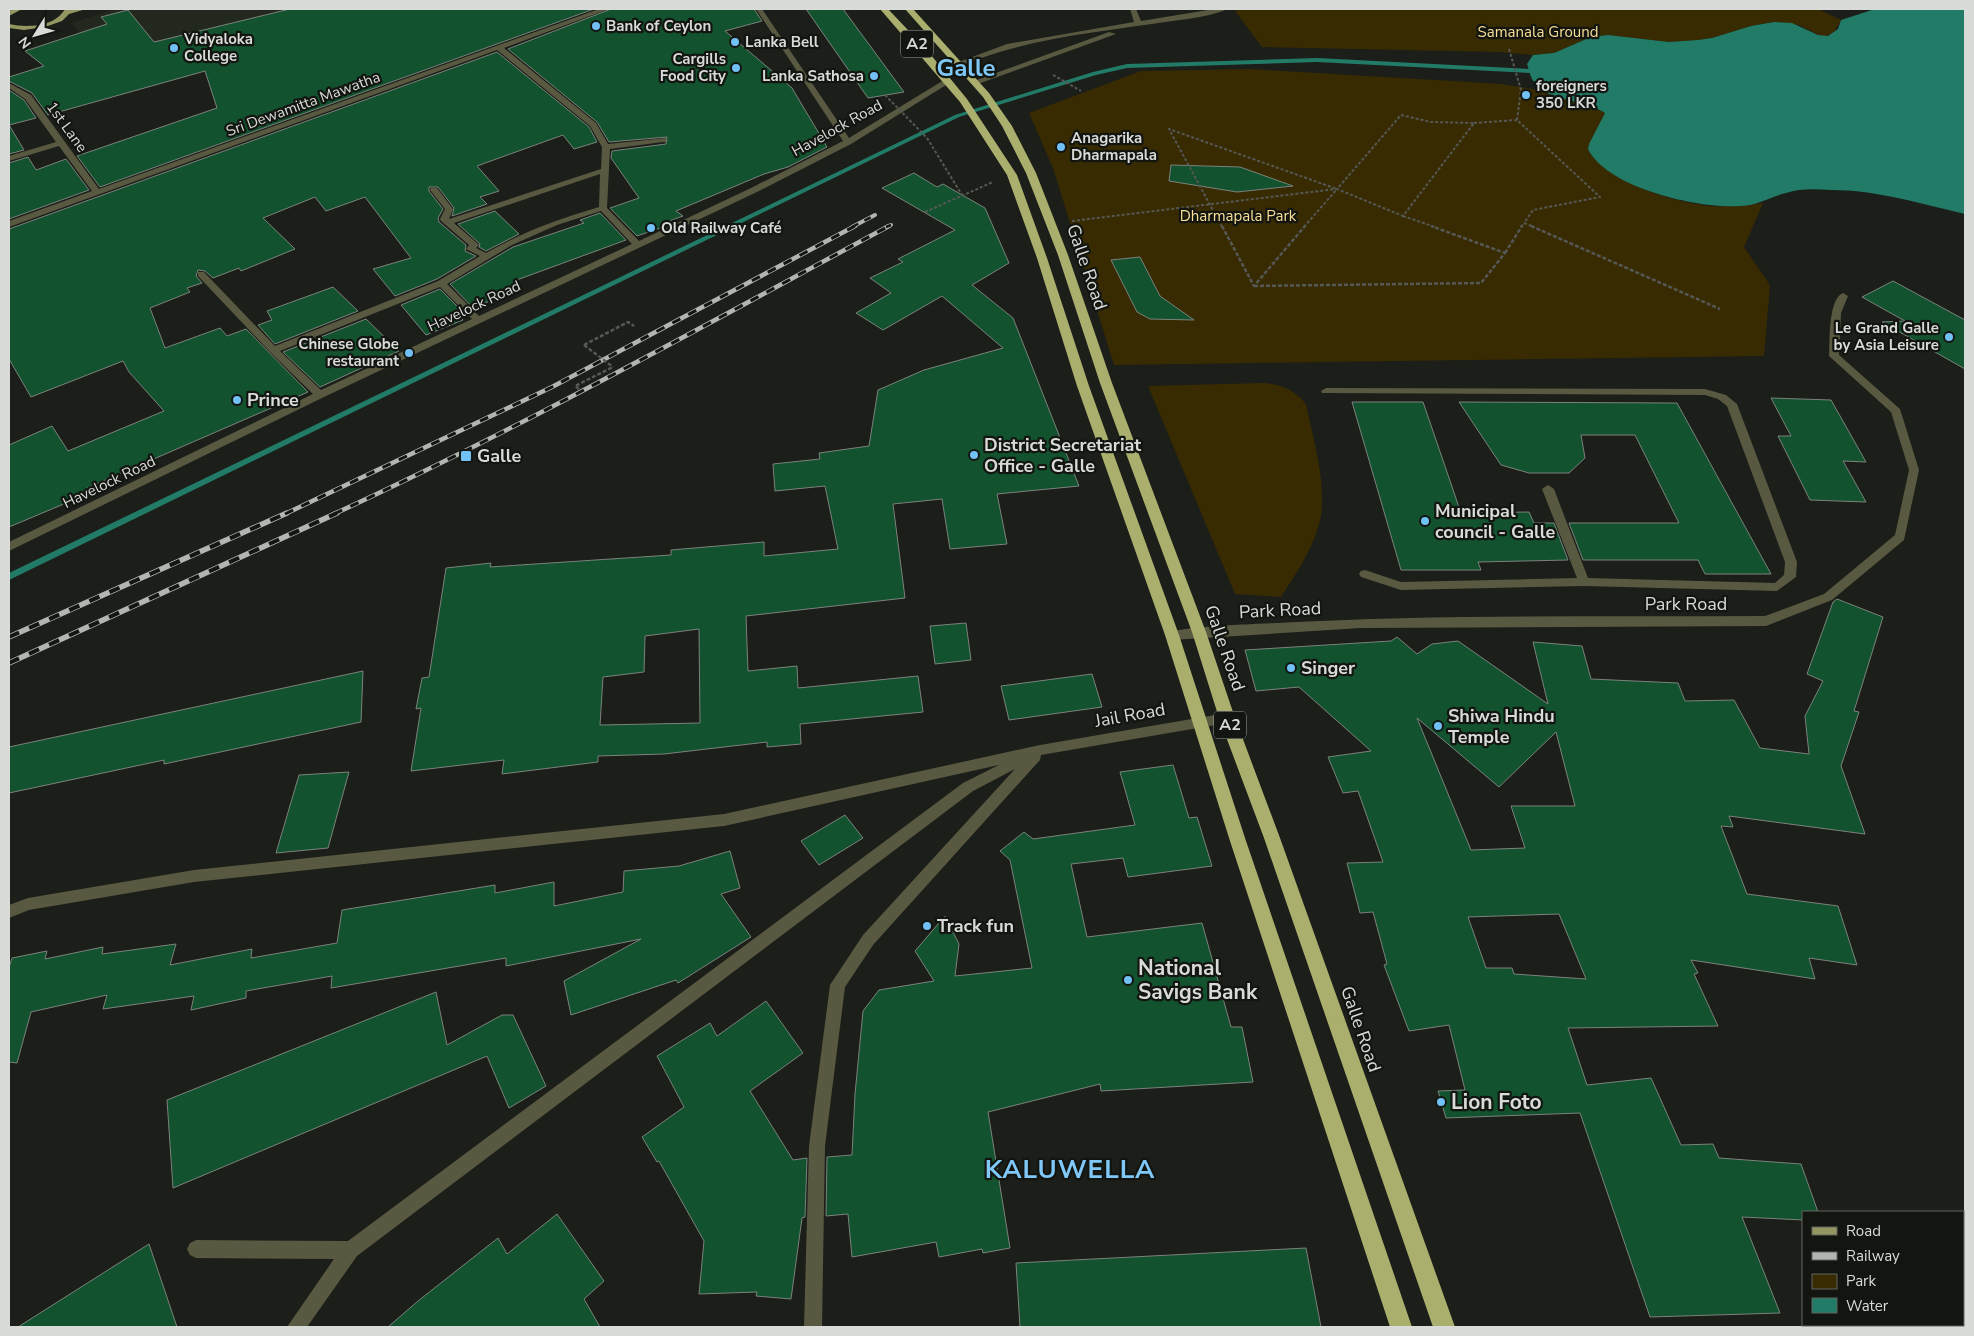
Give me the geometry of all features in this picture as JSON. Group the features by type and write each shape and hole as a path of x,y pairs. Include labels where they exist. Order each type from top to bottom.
{"highway":[{"name":"A2","path":"884,9 923,51 968,106 1012,175 1042,258 1083,386 1172,635 1238,841 1401,1327"},
{"name":"A2","path":"909,9 974,80"},
{"path":"947,82 960,63"},
{"path":"947,82 974,80"},
{"name":"Galle Road","path":"974,80 1007,126 1031,173 1051,224 1106,383 1200,632 1227,718 1272,838 1444,1327"}],"main road":[{"path":"9,14 16,9"},
{"path":"9,32 45,25 56,21 68,11 82,9"},
{"path":"9,26 23,28"}],"street":[{"name":"Sri Dewamitta Mawatha","path":"9,224 605,9"},
{"path":"760,9 848,142"},
{"path":"1133,9 1138,25"},
{"path":"960,63 1004,47 1080,32 1138,25 1222,9"},
{"path":"974,80 1138,25"},
{"path":"499,48 593,125 606,147 603,208 637,244"},
{"name":"Havelock Road","path":"9,547 320,395 705,213 848,142 947,82"},
{"name":"1st Lane","path":"9,85 28,97 97,192"},
{"path":"606,147 663,140"},
{"path":"9,160 61,143"},
{"path":"449,222 604,170"},
{"path":"434,190 449,209 444,219 474,246 471,248 486,256"},
{"path":"273,350 441,283 486,256 554,223 603,208"},
{"path":"201,274 273,350 320,395"},
{"path":"441,283 480,321"},
{"name":"Park Road","path":"1172,635 1361,623 1766,621 1828,597 1900,538 1914,470 1896,411 1834,356 1836,313 1843,296"},
{"path":"1326,390 1704,392 1722,397 1732,404 1792,562 1790,577 1777,587 1584,582 1401,586 1365,574"},
{"path":"1548,489 1584,582"},
{"name":"Jail Road","path":"1040,750 1200,721 1227,718"},
{"path":"9,912 28,904 194,876 724,820 1040,750"},
{"path":"296,1327 351,1250 968,787 1040,750"},
{"path":"813,1327 817,1146 838,985 868,940 1040,750"},
{"path":"196,1249 351,1250"}],"path":[{"path":"1509,49 1521,90 1517,120"},
{"path":"1053,75 1080,91"},
{"path":"885,95 927,138 962,195"},
{"path":"1401,115 1431,122 1474,123 1517,120 1600,196 1534,210 1505,253 1481,283 1254,286 1401,115"},
{"path":"1403,216 1474,123"},
{"path":"1254,286 1169,129 1338,189 1403,216 1505,253"},
{"path":"924,212 1012,175"},
{"path":"1051,224 1338,189"},
{"path":"1524,224 1720,309"},
{"path":"579,389 575,386 613,367 584,345 628,322 634,326"}],"shaded area":[{"name":"Vidyaloka College","path":"113,9 303,9 319,29 193,67 188,77 126,93 72,23"}],"green space":[{"name":"Samanala Ground","path":"1242,9 1818,9 1841,20 1833,34 1823,37 1799,25 1774,22 1698,40 1669,42 1608,35 1591,37 1554,53 1533,55 1499,52 1262,47 1235,11"},
{"name":"Dharmapala Park","path":"1250,69 1502,84 1544,91 1600,110 1605,113 1588,149 1597,161 1610,172 1644,189 1681,201 1713,206 1763,203 1744,247 1770,285 1764,356 1114,365 1053,168 1029,113 1141,71"},
{"path":"1262,383 1287,388 1306,404 1322,487 1321,515 1315,537 1305,558 1281,597 1235,594 1148,386"}],"water":[{"path":"1875,9 1965,9 1965,214 1865,192 1797,190 1752,205 1739,206 1701,204 1656,193 1614,175 1598,163 1588,149 1605,113 1588,105 1547,93 1533,80 1527,64 1533,55 1554,53 1591,37 1608,35 1669,42 1698,40 1774,22 1792,23 1818,35 1828,36 1838,29 1841,20"}],"building":[{"path":"290,9 594,9 100,187 77,156 217,108 205,71 48,115 32,93 9,81 9,77 44,66 25,51 107,24 101,17 128,10 154,42"},
{"path":"611,9 754,9 762,21 725,31 792,88 827,147 788,167 764,174 676,211 683,216 661,224 663,227 637,236 610,208 639,198 611,158 612,151 666,144 667,137 609,142 597,122 508,49"},
{"path":"806,9 843,9 904,92 868,98"},
{"path":"497,52 589,127 597,142 574,149 563,135 477,166 499,191 480,197 487,204 452,216 454,208 438,187 429,187 429,191 443,209 438,218 439,222 466,245 465,251 476,256 437,279 395,296 373,269 411,258 365,197 326,211 315,197 263,218 295,249 241,271 239,268 213,278 205,271 198,270 196,276 202,283 187,288 190,292 150,308 165,348 220,328 227,336 246,329 308,392 87,488 90,493 9,527 9,445 52,426 68,451 164,411 129,372 123,361 31,397 9,359 9,229"},
{"path":"9,90 24,100 36,118 9,125"},
{"path":"9,125 24,150 9,154"},
{"path":"28,157 36,170 66,159 89,190 9,219 9,163"},
{"path":"1171,165 1240,167 1293,186 1237,192 1169,181"},
{"path":"914,173 937,187 943,184 985,208 1009,263 972,285 1013,318 1079,486 997,494 1007,544 950,549 942,499 893,504 905,598 746,616 748,671 797,666 798,688 918,676 923,712 800,724 801,744 767,747 767,742 664,754 598,756 598,762 502,774 504,760 411,771 421,708 416,709 422,678 429,677 446,568 491,563 490,567 671,555 671,550 764,542 764,556 838,549 825,486 775,491 773,464 820,459 819,453 869,446 878,390 924,370 1003,348 942,296 883,330 856,313 891,293 870,278 903,262 898,259 955,230 882,188","holes":["699,629 700,723 600,725 603,677 644,672 645,636"]},
{"path":"495,211 519,234 486,251 479,247 480,244 458,224"},
{"path":"600,213 626,240 514,281 521,288 473,308 450,284 513,247 584,223 580,220"},
{"path":"1140,257 1160,296 1194,320 1150,319 1137,312 1111,260"},
{"name":"Le Grand Galle by Asia Leisure","path":"1893,281 1965,320 1965,369 1882,322 1905,321 1862,297"},
{"path":"333,287 358,311 275,344 258,325 272,320 267,311"},
{"path":"440,289 463,312 458,314 463,320 426,335 401,305"},
{"path":"366,319 399,351 320,387 283,352"},
{"path":"1771,398 1831,400 1866,462 1843,461 1866,502 1810,500 1778,436 1791,436"},
{"path":"1352,402 1423,402 1461,513 1529,512 1534,523 1554,523 1568,560 1478,562 1481,570 1401,570"},
{"path":"1459,402 1677,403 1771,574 1705,574 1698,560 1583,560 1569,523 1679,523 1635,435 1581,435 1585,458 1569,473 1529,473 1501,465"},
{"path":"1837,599 1883,617 1854,711 1859,712 1841,766 1865,834 1729,816 1733,827 1721,826 1747,894 1838,906 1857,965 1809,958 1815,979 1691,960 1698,973 1694,974 1718,1026 1568,1028 1587,1085 1651,1078 1681,1145 1713,1144 1719,1158 1801,1164 1818,1211 1802,1211 1802,1220 1742,1217 1780,1313 1650,1317 1580,1113 1446,1118 1438,1091 1465,1090 1449,1025 1409,1031 1384,965 1387,964 1373,912 1360,913 1347,863 1383,862 1358,791 1343,793 1328,757 1371,751 1299,687 1256,691 1245,650 1391,641 1397,637 1417,654 1432,644 1458,641 1548,704 1533,642 1582,646 1591,679 1678,683 1685,701 1734,700 1760,748 1809,754 1805,716 1823,681 1807,674 1833,602","holes":["1417,718 1499,787 1556,732 1575,806 1511,806 1525,848 1471,850","1559,914 1586,979 1514,974 1512,968 1486,968 1468,917"]},
{"path":"966,623 971,660 935,664 930,626"},
{"path":"363,671 361,722 164,764 164,760 9,793 9,747"},
{"path":"1092,674 1102,707 1009,720 1001,686"},
{"path":"1173,765 1189,818 1197,817 1212,866 1128,877 1123,858 1071,864 1087,937 1202,923 1231,1027 1242,1027 1253,1082 1101,1091 1100,1084 988,1112 1010,1248 983,1253 982,1249 939,1257 936,1242 852,1257 848,1214 826,1216 827,1157 852,1155 855,1094 863,1011 879,990 934,981 915,951 945,916 959,944 955,976 1032,968 1010,860 1000,851 1024,832 1033,839 1135,825 1120,772"},
{"path":"349,772 328,848 276,853 299,775"},
{"path":"845,815 863,838 819,865 801,841"},
{"path":"730,851 740,888 721,894 751,937 678,983 676,980 571,1015 564,981 641,939 506,966 506,958 331,988 332,976 246,991 246,998 191,1010 194,996 103,1009 107,995 31,1012 17,1063 9,1062 9,968 12,958 47,951 45,959 103,947 102,954 176,944 170,965 252,949 251,958 337,943 342,910 495,885 495,893 554,882 554,906 623,892 624,871 679,866"},
{"path":"436,992 447,1045 502,1015 513,1015 546,1086 509,1108 487,1056 173,1188 167,1100"},
{"path":"766,1001 803,1053 750,1091 793,1160 807,1158 805,1217 802,1218 791,1299 756,1296 757,1292 699,1294 704,1241 659,1161 657,1162 642,1137 684,1107 657,1056 710,1023 717,1036"},
{"path":"557,1214 604,1281 584,1299 600,1327 388,1327 498,1238 507,1254"},
{"path":"149,1244 177,1327 18,1327"},
{"path":"1306,1248 1321,1327 1020,1327 1016,1263"}],"waterway":[{"path":"9,577 957,116 1095,73 1127,66 1317,60 1530,71"}],"railway":[{"path":"852,227 875,215"},
{"path":"886,227 891,225"},
{"path":"285,514 552,387 855,226"},
{"path":"334,514 405,481 544,411 889,226"},
{"path":"9,637 287,513"},
{"path":"9,663 337,513"}],"place":[{"name":"Bank of Ceylon","path":"596,26"},
{"name":"Lanka Bell","path":"735,42"},
{"name":"Vidyaloka College","path":"174,48"},
{"name":"Cargills Food City","path":"736,68"},
{"name":"Lanka Sathosa","path":"874,76"},
{"name":"foreigners 350 LKR","path":"1526,95"},
{"name":"Anagarika Dharmapala","path":"1061,147"},
{"name":"Old Railway Café","path":"651,228"},
{"name":"Le Grand Galle by Asia Leisure","path":"1949,337"},
{"name":"Chinese Globe restaurant","path":"409,353"},
{"name":"Prince","path":"237,400"},
{"name":"District Secretariat Office - Galle","path":"974,455"},
{"name":"Galle","path":"466,456"},
{"name":"Municipal council - Galle","path":"1425,521"},
{"name":"Singer","path":"1291,668"},
{"name":"Shiwa Hindu Temple","path":"1438,726"},
{"name":"Track fun","path":"927,926"},
{"name":"National Savigs Bank","path":"1128,980"},
{"name":"Lion Foto","path":"1441,1102"}],"district":[{"name":"Galle","path":"966,68"},
{"name":"KALUWELLA","path":"1070,1169"}]}
